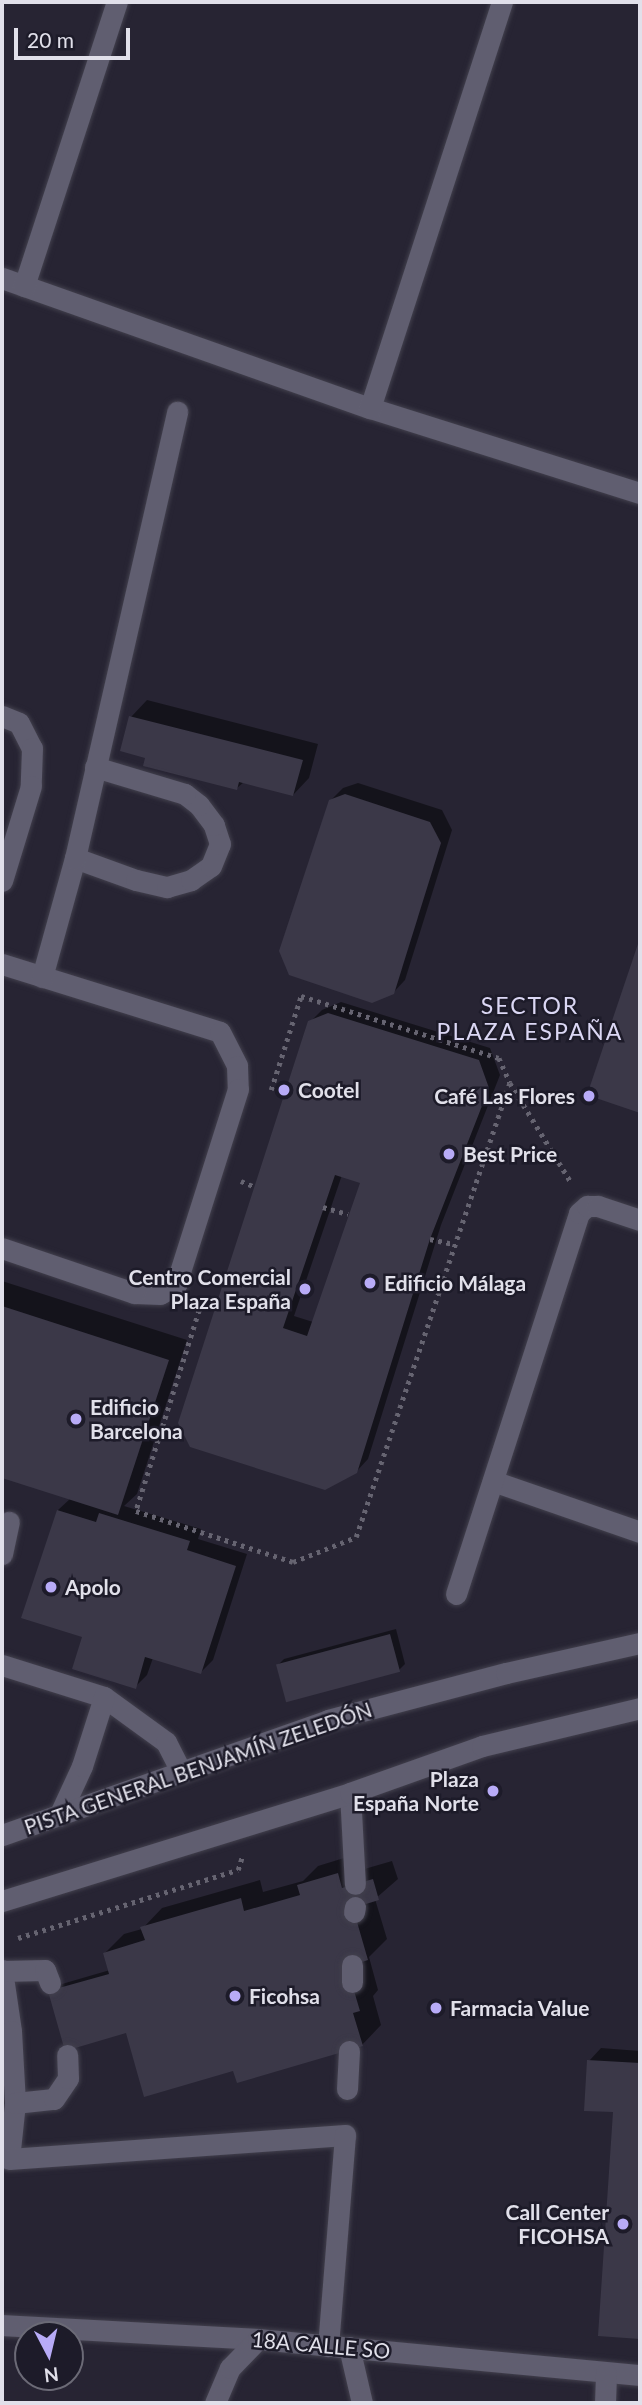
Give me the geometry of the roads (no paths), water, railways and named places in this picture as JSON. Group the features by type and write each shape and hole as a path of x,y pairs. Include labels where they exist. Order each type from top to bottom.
{"street":[{"path":"24,286 117,2"},
{"path":"370,408 502,2"},
{"path":"2,278 370,408 640,493"},
{"path":"42,977 75,858 177,412"},
{"path":"2,716 19,723 32,748 32,786 2,881"},
{"path":"75,858 136,880 167,887 191,880 211,866 220,844 214,825 199,805 185,794 95,767"},
{"path":"2,964 220,1032 237,1066 237,1089 176,1285 159,1294 134,1293 2,1248"},
{"path":"456,1594 579,1213 587,1206 598,1206 640,1220"},
{"path":"493,1481 640,1532"},
{"path":"2,1553 9,1522"},
{"name":"PISTA GENERAL BENJAMÍN ZELEDÓN","path":"2,1835 328,1720 506,1673 640,1643"},
{"path":"2,1665 104,1697 166,1742 181,1772"},
{"path":"59,1816 82,1766 104,1697"},
{"path":"2,1901 350,1793 482,1745 640,1708"},
{"path":"350,1793 355,1884"},
{"path":"50,1983 45,1969 2,1970 11,2031 15,2103 9,2159 345,2135 338,2347 362,2403"},
{"path":"347,2088 349,2051"},
{"path":"15,2103 54,2099 68,2078 67,2055"},
{"name":"18A CALLE SO","path":"2,2325 258,2339 640,2375"},
{"path":"215,2403 230,2368 258,2339"},
{"path":"606,2373 606,2403"}],"place":[{"name":"Cootel","path":"284,1090"},
{"name":"Café Las Flores","path":"589,1096"},
{"name":"Best Price","path":"449,1154"},
{"name":"Edificio Málaga","path":"370,1283"},
{"name":"Centro Comercial Plaza España","path":"305,1289"},
{"name":"Edificio Barcelona","path":"76,1419"},
{"name":"Apolo","path":"51,1587"},
{"name":"Plaza España Norte","path":"493,1791"},
{"name":"Ficohsa","path":"235,1996"},
{"name":"Farmacia Value","path":"436,2008"},
{"name":"Call Center FICOHSA","path":"623,2224"}],"district":[{"name":"SECTOR PLAZA ESPAÑA","path":"530,1018"}]}
